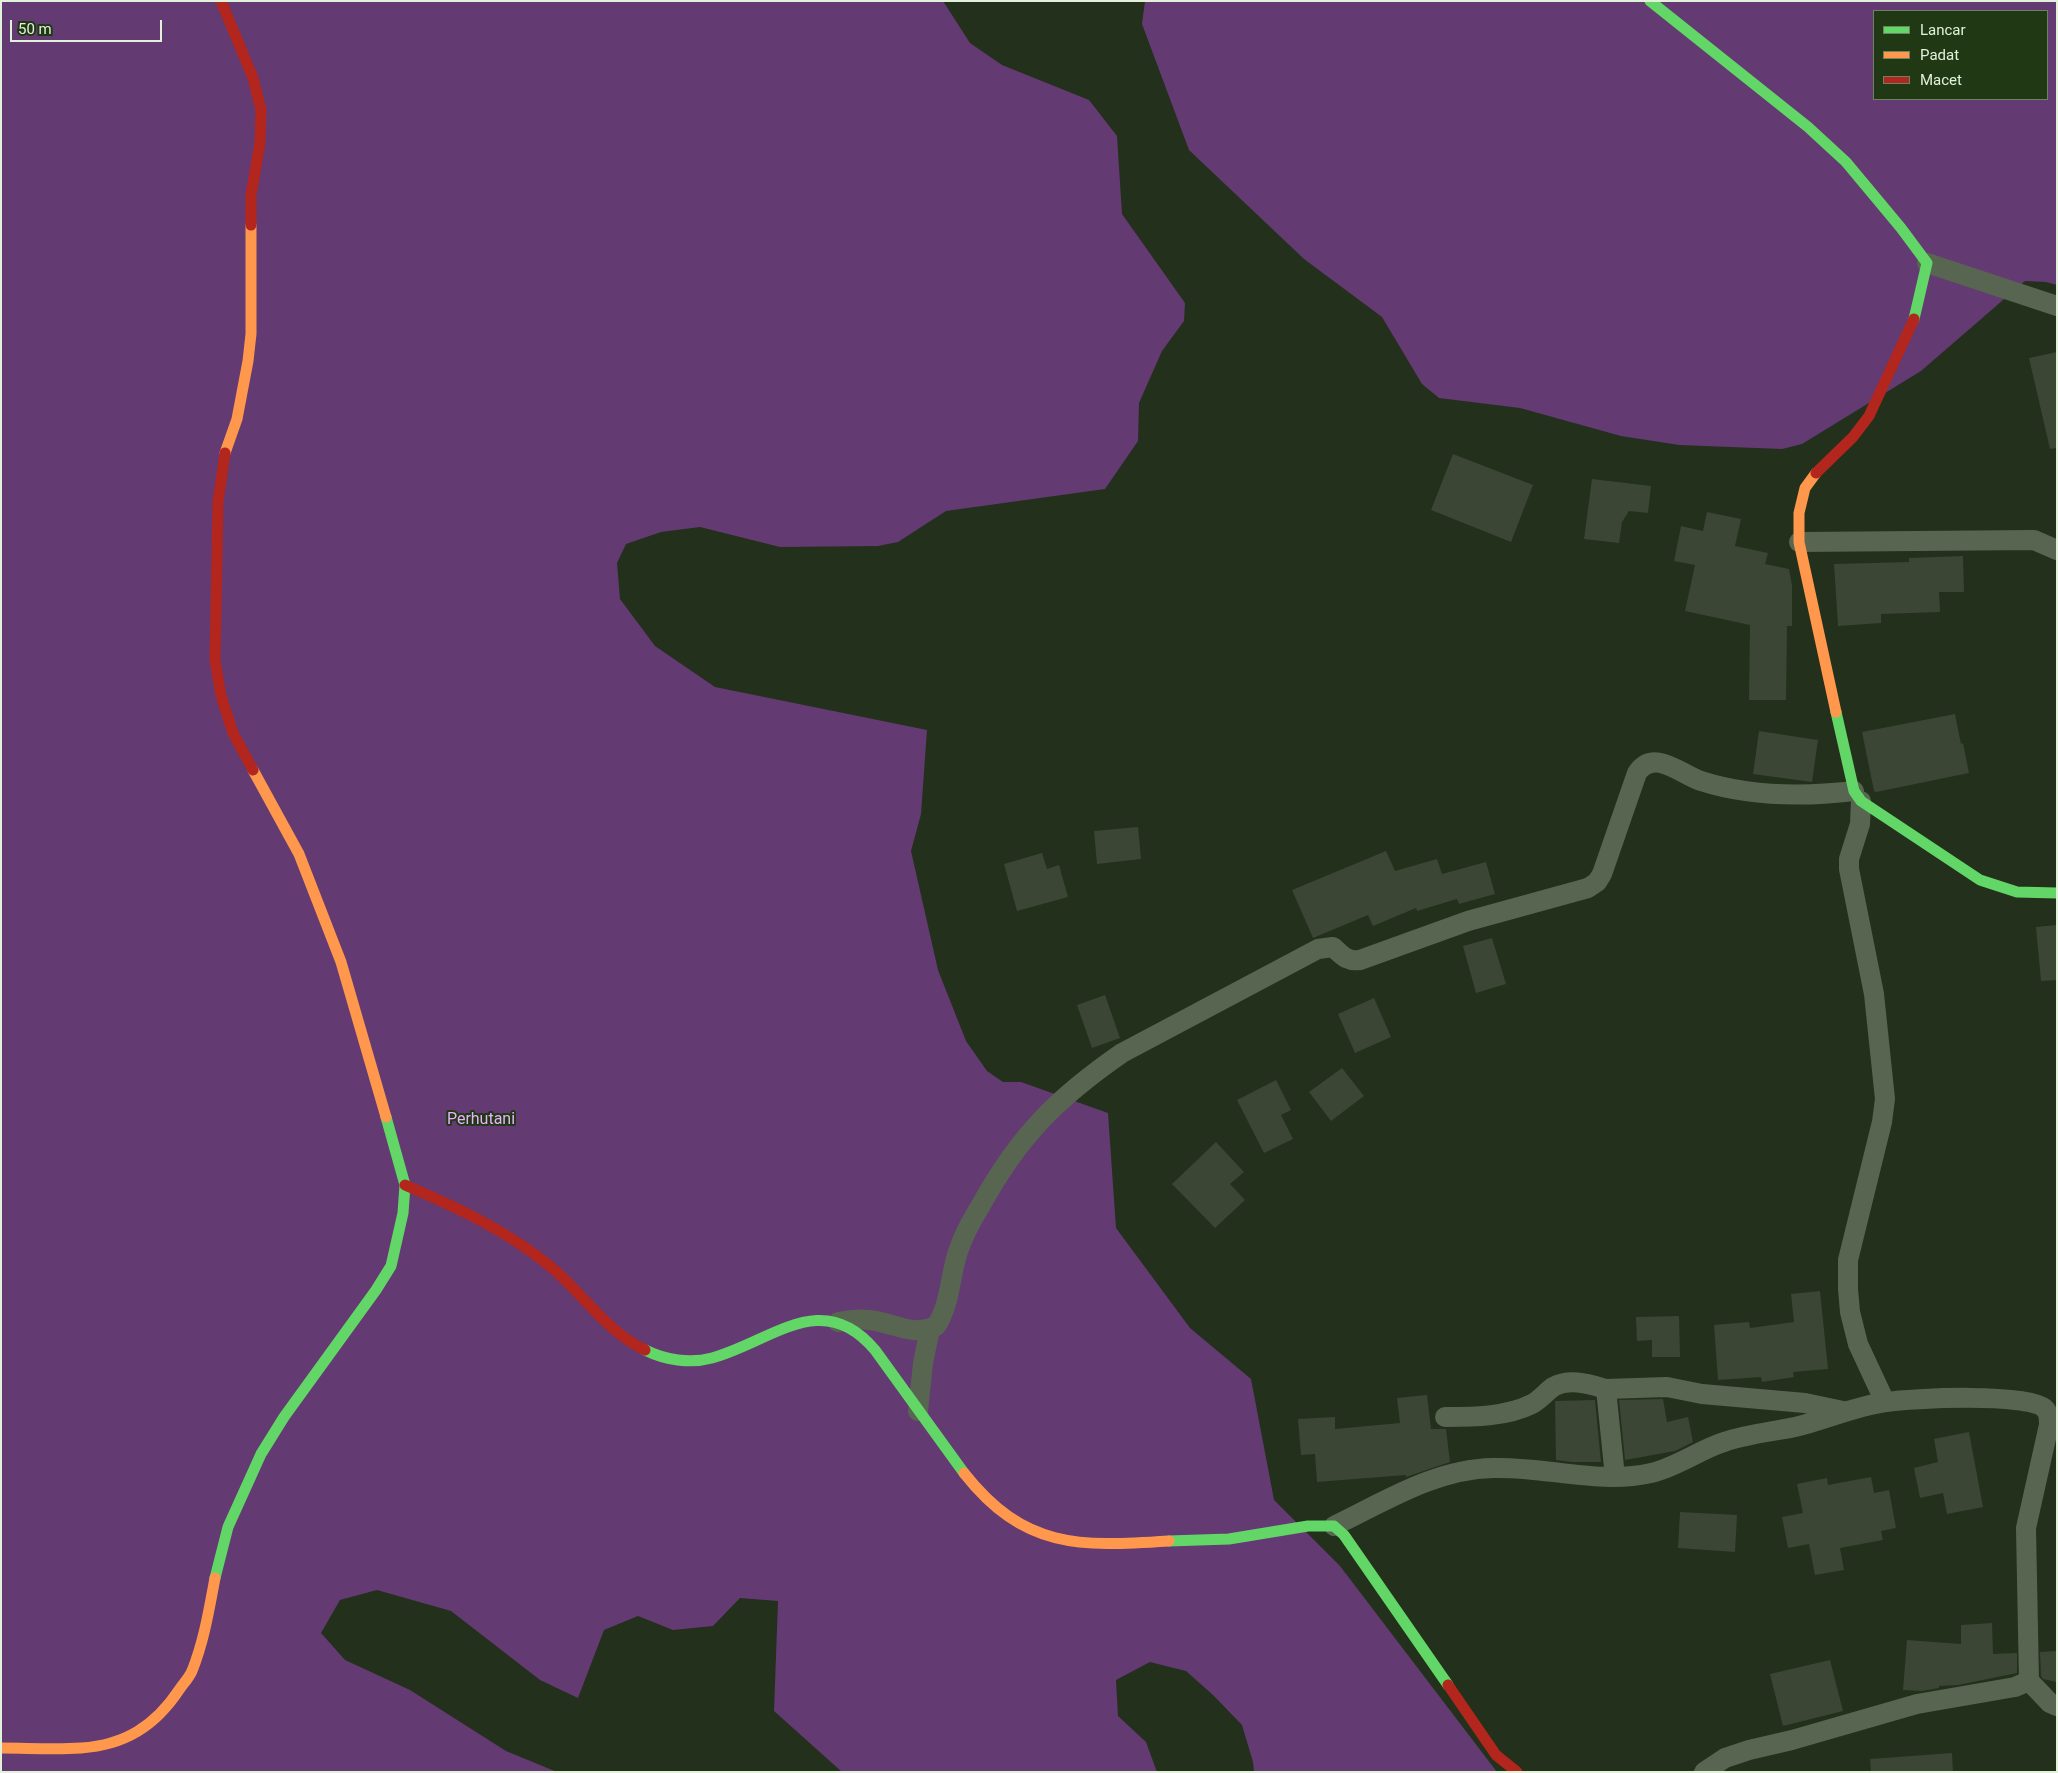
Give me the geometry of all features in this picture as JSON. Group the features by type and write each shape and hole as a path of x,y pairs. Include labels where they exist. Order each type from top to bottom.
{"street":[{"path":"1,1748 82,1748 110,1743 130,1736 151,1724 170,1704 191,1673 203,1638 217,1566 228,1527 261,1454 284,1418 371,1298 391,1266 399,1237 405,1185 376,1076 337,952 299,854 233,733 221,696 214,660 218,502 226,448 237,419 248,361 250,334 251,195 260,135 261,110 253,78 221,1"},
{"path":"1650,1 1808,127 1846,162 1901,228 1927,263 2057,306"},
{"path":"1885,1402 1858,1344 1850,1312 1848,1289 1848,1260 1882,1122 1885,1099 1874,994 1849,869 1849,859 1860,824 1858,796 1799,542 1799,513 1805,488 1819,469 1853,437 1869,416 1906,340 1917,312 1927,263"},
{"path":"1799,542 2034,540 2057,550"},
{"path":"838,1322 859,1319 872,1320 916,1331 936,1326 944,1311 957,1253 993,1182 1022,1140 1063,1098 1093,1073 1122,1054 1318,949 1333,947 1347,960 1352,962 1468,921 1597,882 1602,874 1637,773 1643,765 1650,761 1659,762 1700,780 1750,792 1858,796 1980,880 1998,888 2020,894 2057,893"},
{"path":"405,1185 440,1200 489,1226 526,1250 552,1268 613,1328 636,1345 661,1356 688,1361 709,1359 730,1352 794,1324 822,1319 838,1322 857,1332 870,1344 918,1411 991,1503 1010,1519 1043,1535 1077,1543 1114,1544 1230,1538 1311,1526 1334,1526 1430,1480 1467,1470 1494,1468 1614,1477 1652,1473 1669,1468 1722,1442 1796,1427 1885,1402 1945,1398 2011,1400 2039,1404 2049,1416 2046,1446 2026,1528 2029,1681 2050,1703 2057,1706"},
{"path":"918,1411 923,1363 930,1329"},
{"path":"1445,1418 1477,1417 1505,1413 1532,1404 1553,1387 1563,1383 1577,1382 1606,1388 1667,1387 1702,1394 1805,1403 1847,1412"},
{"path":"1606,1388 1614,1477"},
{"path":"1334,1526 1344,1535 1496,1755 1517,1772"},
{"path":"1704,1772 1726,1758 1749,1750 1792,1740 1917,1704 2015,1687 2029,1681"}],"green space":[{"name":"Perhutani","path":"1,1 943,1 970,43 1002,65 1089,100 1117,136 1122,214 1185,303 1184,321 1162,351 1139,403 1138,441 1105,489 946,511 898,542 878,546 780,547 700,527 661,532 626,544 617,563 620,599 655,646 715,687 927,730 921,814 911,851 938,970 966,1041 987,1071 1003,1082 1021,1082 1108,1113 1116,1228 1190,1328 1251,1379 1274,1500 1340,1566 1497,1772 1254,1772 1253,1762 1242,1725 1186,1671 1150,1662 1116,1680 1118,1716 1146,1742 1157,1772 842,1772 774,1711 778,1601 740,1598 713,1626 673,1630 638,1616 604,1630 578,1698 540,1680 451,1611 377,1590 340,1600 321,1633 345,1660 410,1690 506,1751 557,1772 1,1772"},
{"path":"1145,1 2057,1 2057,285 2046,282 2025,281 1921,371 1802,444 1782,449 1679,445 1621,436 1520,408 1439,398 1422,384 1382,317 1304,259 1189,150 1142,24"}],"building":[{"path":"2057,352 2057,448 2050,449 2029,358"},
{"path":"1453,454 1533,485 1511,542 1431,510"},
{"path":"1592,479 1651,486 1648,513 1629,511 1622,522 1619,543 1584,539"},
{"path":"1707,512 1741,519 1735,546 1768,553 1765,564 1789,569 1792,585 1792,626 1787,626 1786,700 1749,700 1750,625 1685,611 1695,565 1674,561 1681,526 1703,531"},
{"path":"1963,556 1964,592 1939,592 1940,612 1881,614 1881,623 1838,626 1834,564 1909,562 1909,558"},
{"path":"1955,714 1969,773 1874,791 1862,732"},
{"path":"1759,731 1818,740 1812,782 1753,774"},
{"path":"1138,827 1141,859 1097,864 1094,831"},
{"path":"1386,851 1395,871 1437,859 1442,874 1486,862 1495,894 1459,904 1457,899 1417,911 1416,908 1373,926 1368,915 1313,938 1292,890"},
{"path":"1042,853 1047,869 1059,865 1068,897 1017,911 1004,864"},
{"path":"2057,925 2057,980 2041,981 2036,927"},
{"path":"1492,938 1506,984 1476,993 1463,946"},
{"path":"1105,995 1120,1038 1092,1048 1077,1005"},
{"path":"1374,998 1391,1037 1355,1053 1338,1014"},
{"path":"1342,1068 1364,1096 1331,1121 1309,1092"},
{"path":"1276,1080 1291,1110 1281,1115 1293,1139 1264,1153 1237,1100"},
{"path":"1216,1142 1244,1172 1230,1184 1245,1200 1215,1228 1172,1184"},
{"path":"1820,1291 1828,1369 1793,1372 1794,1377 1762,1382 1761,1377 1718,1380 1714,1325 1749,1322 1750,1328 1794,1322 1791,1294"},
{"path":"1679,1316 1680,1357 1652,1357 1652,1340 1637,1341 1636,1317"},
{"path":"1427,1395 1431,1429 1446,1429 1450,1462 1406,1477 1406,1475 1317,1482 1315,1454 1301,1455 1298,1419 1335,1417 1335,1429 1400,1423 1397,1398"},
{"path":"1663,1399 1667,1422 1688,1417 1693,1442 1675,1451 1625,1460 1619,1400"},
{"path":"1595,1400 1601,1462 1556,1460 1555,1401"},
{"path":"1969,1432 1983,1507 1947,1514 1943,1493 1920,1498 1914,1468 1938,1462 1934,1439"},
{"path":"1871,1477 1874,1493 1889,1490 1896,1528 1881,1531 1883,1540 1840,1548 1844,1570 1815,1575 1809,1544 1788,1548 1782,1517 1803,1513 1797,1484 1827,1478 1828,1485"},
{"path":"1680,1512 1737,1515 1735,1552 1678,1548"},
{"path":"1992,1623 1993,1654 2017,1653 2017,1673 1958,1685 1939,1686 1939,1688 1922,1691 1903,1690 1907,1640 1961,1644 1961,1625"},
{"path":"2057,1651 2057,1682 2043,1679 2041,1676 2040,1652"},
{"path":"1830,1660 1843,1711 1783,1726 1770,1674"},
{"path":"1952,1753 1953,1772 1871,1772 1870,1759"}],"traffic: fast":[{"path":"1650,1 1808,127 1846,162 1901,228 1927,263 1914,319"},
{"path":"1836,712 1854,791 1861,801 1980,880 2017,892 2057,893"},
{"path":"215,1578 228,1527 261,1454 284,1417 376,1290 391,1266 403,1213 405,1185 386,1117"},
{"path":"645,1350 678,1360 704,1360 734,1350 796,1324 816,1321 835,1322 855,1332 875,1350 964,1473"},
{"path":"1169,1541 1229,1539 1308,1526 1334,1526 1344,1535 1448,1685"}],"traffic: slow":[{"path":"225,453 237,419 248,361 251,334 251,225"},
{"path":"1816,473 1805,488 1799,513 1799,542 1836,712"},
{"path":"253,770 299,854 341,962 386,1117"},
{"path":"964,1473 986,1498 1009,1517 1055,1538 1107,1544 1169,1541"},
{"path":"1,1748 61,1749 97,1746 125,1738 149,1723 170,1703 192,1671 203,1637 215,1578"}],"traffic: jam":[{"path":"221,1 253,78 261,110 260,143 251,195 251,225"},
{"path":"1816,473 1853,437 1869,416 1914,319"},
{"path":"225,453 218,502 215,660 221,696 233,733 253,770"},
{"path":"405,1185 462,1211 517,1242 551,1267 618,1333 645,1350"},
{"path":"1448,1685 1496,1755 1517,1772"}]}
